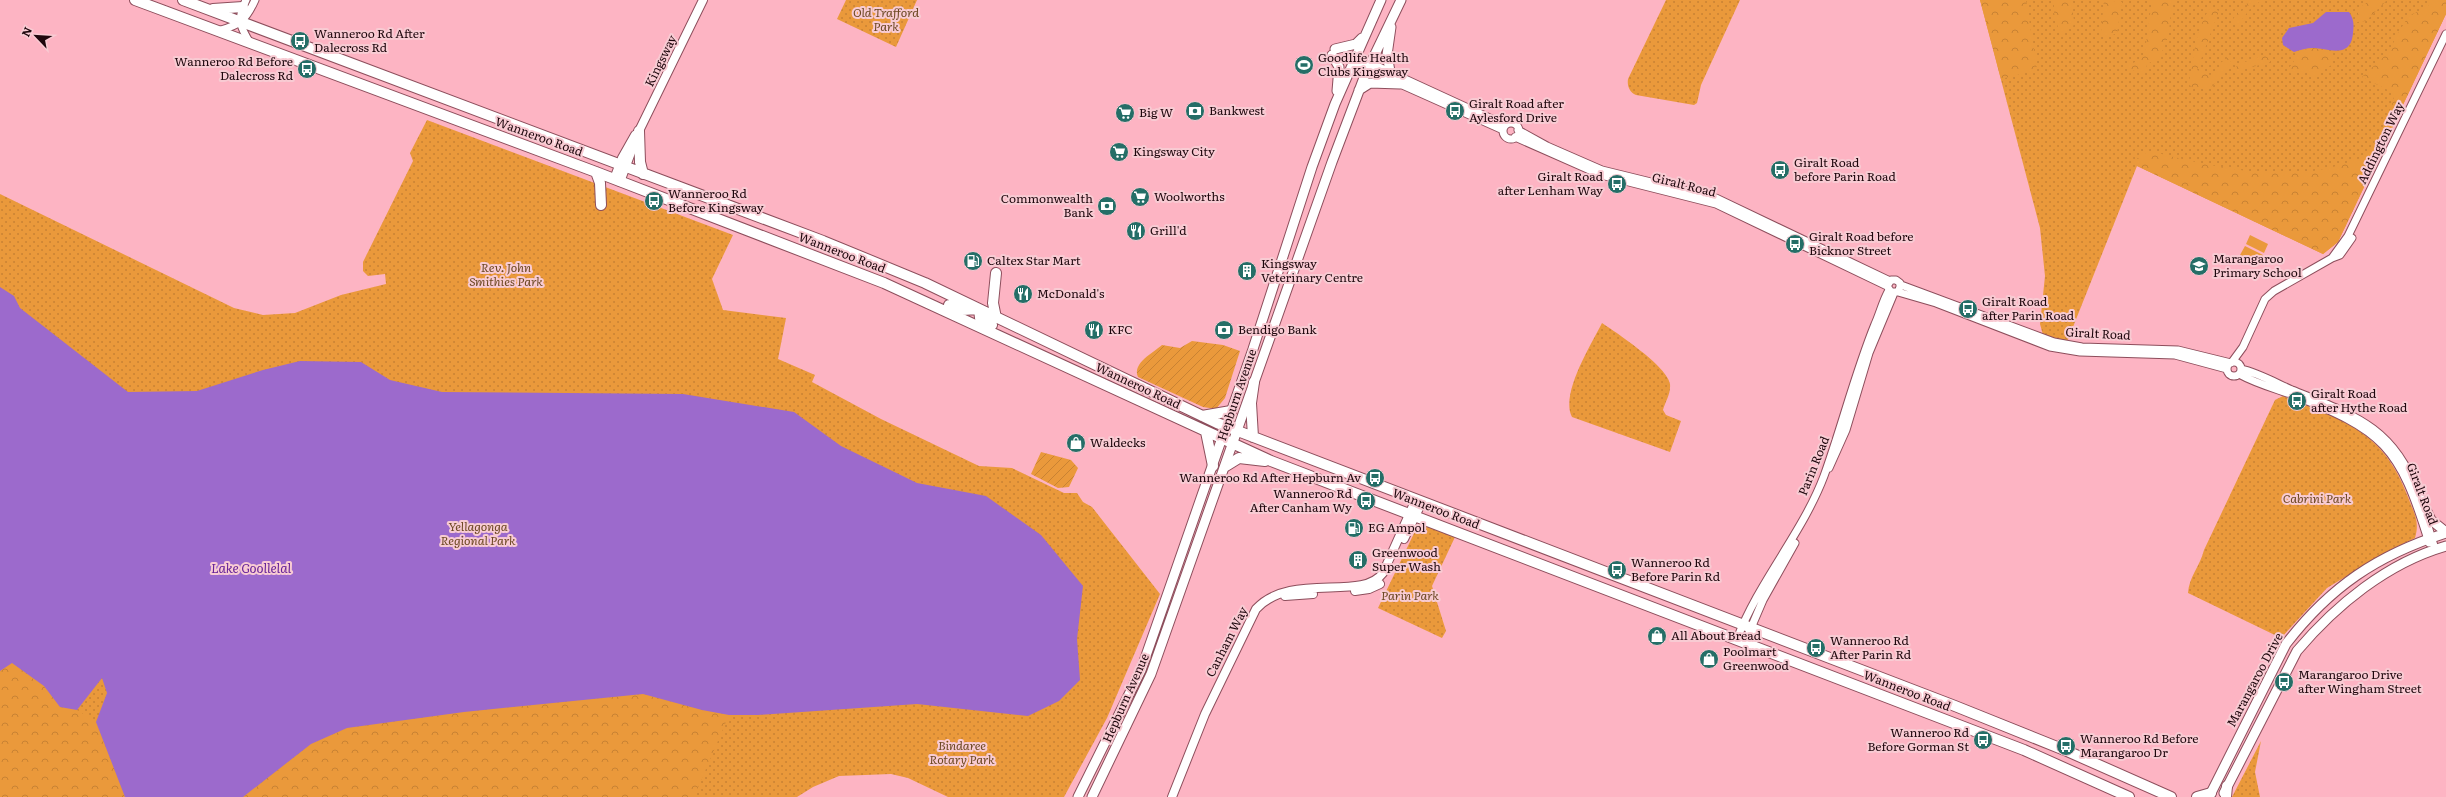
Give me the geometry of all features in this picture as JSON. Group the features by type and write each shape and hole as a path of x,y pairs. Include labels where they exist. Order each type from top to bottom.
{"highway":[{"name":"Wanneroo Road","path":"135,0 596,172 884,283 1054,360 1206,432 1271,460 2024,750 2129,797"},
{"name":"Wanneroo Road","path":"183,0 885,266 1226,426 2067,751 2169,796 2178,797"},
{"path":"207,10 245,3"},
{"path":"639,131 640,162 643,174"},
{"path":"596,172 600,183 601,205"},
{"path":"703,196 702,207 705,215"},
{"path":"996,273 993,303 996,318"},
{"path":"884,283 905,287 962,310 979,309 978,315 983,321 1047,351 1054,360"},
{"path":"1121,378 1130,389 1147,397 1148,401 1145,404"},
{"path":"1254,382 1251,403 1251,427 1254,437"},
{"path":"1202,416 1231,411"},
{"path":"1206,432 1213,466"},
{"path":"1226,466 1238,458 1271,460"},
{"path":"2226,797 2228,786"},
{"path":"2197,797 2210,795"}],"main road":[{"name":"Kingsway","path":"617,180 634,136 639,131 703,0"},
{"name":"Hepburn Avenue","path":"1078,797 1141,670 1213,466 1336,104 1381,0"},
{"name":"Hepburn Avenue","path":"1092,797 1151,674 1226,466 1232,443 1359,90 1401,0"},
{"path":"1390,71 1387,55 1392,18"},
{"path":"1336,104 1340,72 1339,64 1334,52 1356,44 1366,34"},
{"path":"1359,90 1370,83 1400,84"},
{"path":"2415,487 2431,520 2446,533"},
{"name":"Canham Way","path":"1172,797 1205,714 1256,610 1268,598 1285,590 1362,585 1375,581 1383,573 1419,501"},
{"name":"Canham Way","path":"1178,797 1210,716 1261,612 1273,600 1282,597 1366,590 1380,584 1387,577 1412,514"},
{"name":"Marangaroo Drive","path":"2210,795 2286,644 2297,629 2332,593 2392,553 2446,533"},
{"name":"Marangaroo Drive","path":"2222,797 2297,652 2309,637 2341,606 2397,565 2446,546"}],"street":[{"path":"218,31 233,27 247,17 255,0"},
{"path":"245,3 240,14 240,22 250,43"},
{"name":"Addington Way","path":"2332,258 2348,236 2446,34"},
{"name":"Addington Way","path":"2230,365 2243,347 2259,309 2269,295 2332,258 2340,255 2352,238 2446,42"},
{"path":"1354,60 1369,66 1400,84 1504,128"},
{"path":"1369,66 1390,71 1504,128 1507,138 1517,134 1513,123 1504,128"},
{"name":"Giralt Road","path":"1517,134 1602,170 1716,198 1893,288 2050,347 2080,352 2175,356 2230,365"},
{"name":"Parin Road","path":"1741,640 1746,626 1810,517 1826,481 1846,430 1867,358 1893,288"},
{"name":"Addington Way","path":"2240,370 2243,347"},
{"path":"2238,362 2240,370 2232,375 2230,365 2238,362"},
{"name":"Giralt Road","path":"2240,370 2349,414 2382,434 2408,470 2415,487 2433,550"},
{"name":"Giralt Road","path":"2240,370 2343,417 2379,439 2395,457 2406,478 2430,538"}],"green space":[{"name":"Old Trafford Park","path":"846,0 917,0 896,47 837,19"},
{"path":"1666,0 1740,0 1701,85 1697,103 1694,105 1636,95 1628,86 1628,79"},
{"path":"1980,0 2446,0 2446,14 2338,242 2323,254 2137,166 2067,342 2043,335 2040,324 2045,276 2040,228"},
{"path":"1980,0 2026,0 2037,70 2001,79"},
{"path":"2054,0 2071,0 2074,21 2073,27 2060,34 2054,13"},
{"path":"2104,0 2122,2 2117,33 2108,37 2101,32"},
{"path":"2152,0 2172,0 2168,36 2165,45 2161,53 2147,64 2146,70 2139,72 2127,69 2126,67 2142,58 2145,51"},
{"path":"2246,0 2263,0 2252,6 2238,25 2232,21 2237,13 2248,8"},
{"path":"2371,0 2387,0 2366,21 2357,22 2356,15 2362,6"},
{"path":"2432,0 2446,0 2446,14 2338,242 2323,254 2137,166 2136,159 2149,151 2197,162 2248,171 2298,173 2346,163 2366,155 2371,151 2379,137 2394,99 2390,91 2362,77 2389,52 2399,31 2410,15 2427,8"},
{"path":"2211,7 2219,11 2197,70 2210,75 2219,70 2220,63 2228,58 2232,63 2212,86 2202,89 2191,87 2189,83 2198,34"},
{"path":"2314,48 2333,52 2333,64 2313,77 2309,71 2291,74 2289,68 2302,50"},
{"path":"2269,54 2270,62 2235,72 2237,65"},
{"name":"Lake Goollelal","path":"427,120 733,235 712,279 723,310 786,318 778,359 815,375 812,382 881,419 979,466 1012,468 1064,493 1077,493 1083,502 1092,507 1160,594 1107,718 1064,797 948,797 908,778 891,774 839,776 813,787 797,797 0,797 0,194 234,308 263,315 295,313 341,295 386,284 385,274 368,276 363,271 363,262 413,161 410,153"},
{"path":"2250,235 2268,244 2264,253 2246,244"},
{"path":"2245,246 2263,255 2259,263 2240,255"},
{"path":"1602,323 1619,334 1652,360 1667,377 1670,388 1663,410 1666,415 1681,421 1670,452 1572,417 1569,407 1573,383"},
{"path":"1192,341 1223,345 1240,351 1225,398 1216,409 1203,407 1138,377 1138,367 1144,359 1162,345 1180,348"},
{"name":"Cabrini Park","path":"2283,396 2343,421 2374,442 2387,457 2398,475 2414,513 2417,527 2415,538 2390,550 2327,588 2281,638 2188,593 2190,582 2204,550 2275,400"},
{"path":"1041,452 1071,460 1078,468 1069,487 1058,488 1031,474"},
{"name":"Parin Park","path":"1419,523 1455,537 1432,586 1446,631 1442,638 1378,608"},
{"path":"11,663 44,686 60,707 77,710 96,722 125,797 0,797 0,671"},
{"path":"643,694 702,710 729,715 694,797 243,797 311,744 347,728 464,712"},
{"path":"2261,741 2255,772 2260,797 2232,797"}],"water":[{"path":"2326,12 2349,12 2351,15 2353,30 2348,47 2338,51 2313,48 2294,52 2283,45 2282,38 2289,28 2313,23"},
{"name":"Lake Goollelal","path":"0,287 14,296 20,308 128,392 197,391 263,370 300,361 361,362 390,380 442,392 683,394 794,412 841,446 917,483 986,496 1041,535 1083,586 1077,639 1080,680 1059,701 1028,716 917,704 758,715 729,715 702,710 643,694 464,712 347,728 311,744 243,797 125,797 96,722 107,693 102,678 77,710 60,707 44,686 12,663 0,671"}],"place":[{"name":"Wanneroo Rd After Dalecross Rd","path":"300,41"},
{"name":"Goodlife Health Clubs Kingsway","path":"1304,65"},
{"name":"Wanneroo Rd Before Dalecross Rd","path":"307,69"},
{"name":"Bankwest","path":"1195,111"},
{"name":"Giralt Road after Aylesford Drive","path":"1455,111"},
{"name":"Big W","path":"1125,113"},
{"name":"Kingsway City","path":"1119,152"},
{"name":"Giralt Road before Parin Road","path":"1780,170"},
{"name":"Giralt Road after Lenham Way","path":"1617,184"},
{"name":"Woolworths","path":"1140,197"},
{"name":"Wanneroo Rd Before Kingsway","path":"654,201"},
{"name":"Commonwealth Bank","path":"1107,206"},
{"name":"Grill'd","path":"1136,231"},
{"name":"Giralt Road before Bicknor Street","path":"1795,244"},
{"name":"Caltex Star Mart","path":"973,261"},
{"name":"Marangaroo Primary School","path":"2199,266"},
{"name":"Kingsway Veterinary Centre","path":"1247,271"},
{"name":"McDonald's","path":"1023,294"},
{"name":"Giralt Road after Parin Road","path":"1968,309"},
{"name":"KFC","path":"1094,330"},
{"name":"Bendigo Bank","path":"1224,330"},
{"name":"Giralt Road after Hythe Road","path":"2297,401"},
{"name":"Waldecks","path":"1076,443"},
{"name":"Wanneroo Rd After Hepburn Av","path":"1375,478"},
{"name":"Wanneroo Rd After Canham Wy","path":"1366,501"},
{"name":"EG Ampol","path":"1354,528"},
{"name":"Greenwood Super Wash","path":"1358,560"},
{"name":"Wanneroo Rd Before Parin Rd","path":"1617,570"},
{"name":"All About Bread","path":"1657,636"},
{"name":"Wanneroo Rd After Parin Rd","path":"1816,648"},
{"name":"Poolmart Greenwood","path":"1709,659"},
{"name":"Marangaroo Drive after Wingham Street","path":"2284,682"},
{"name":"Wanneroo Rd Before Gorman St","path":"1983,740"},
{"name":"Wanneroo Rd Before Marangaroo Dr","path":"2066,746"}],"park label":[{"name":"Rev. John Smithies Park","path":"506,275"},
{"name":"Yellagonga Regional Park","path":"478,534"},
{"name":"Bindaree Rotary Park","path":"962,753"}]}
